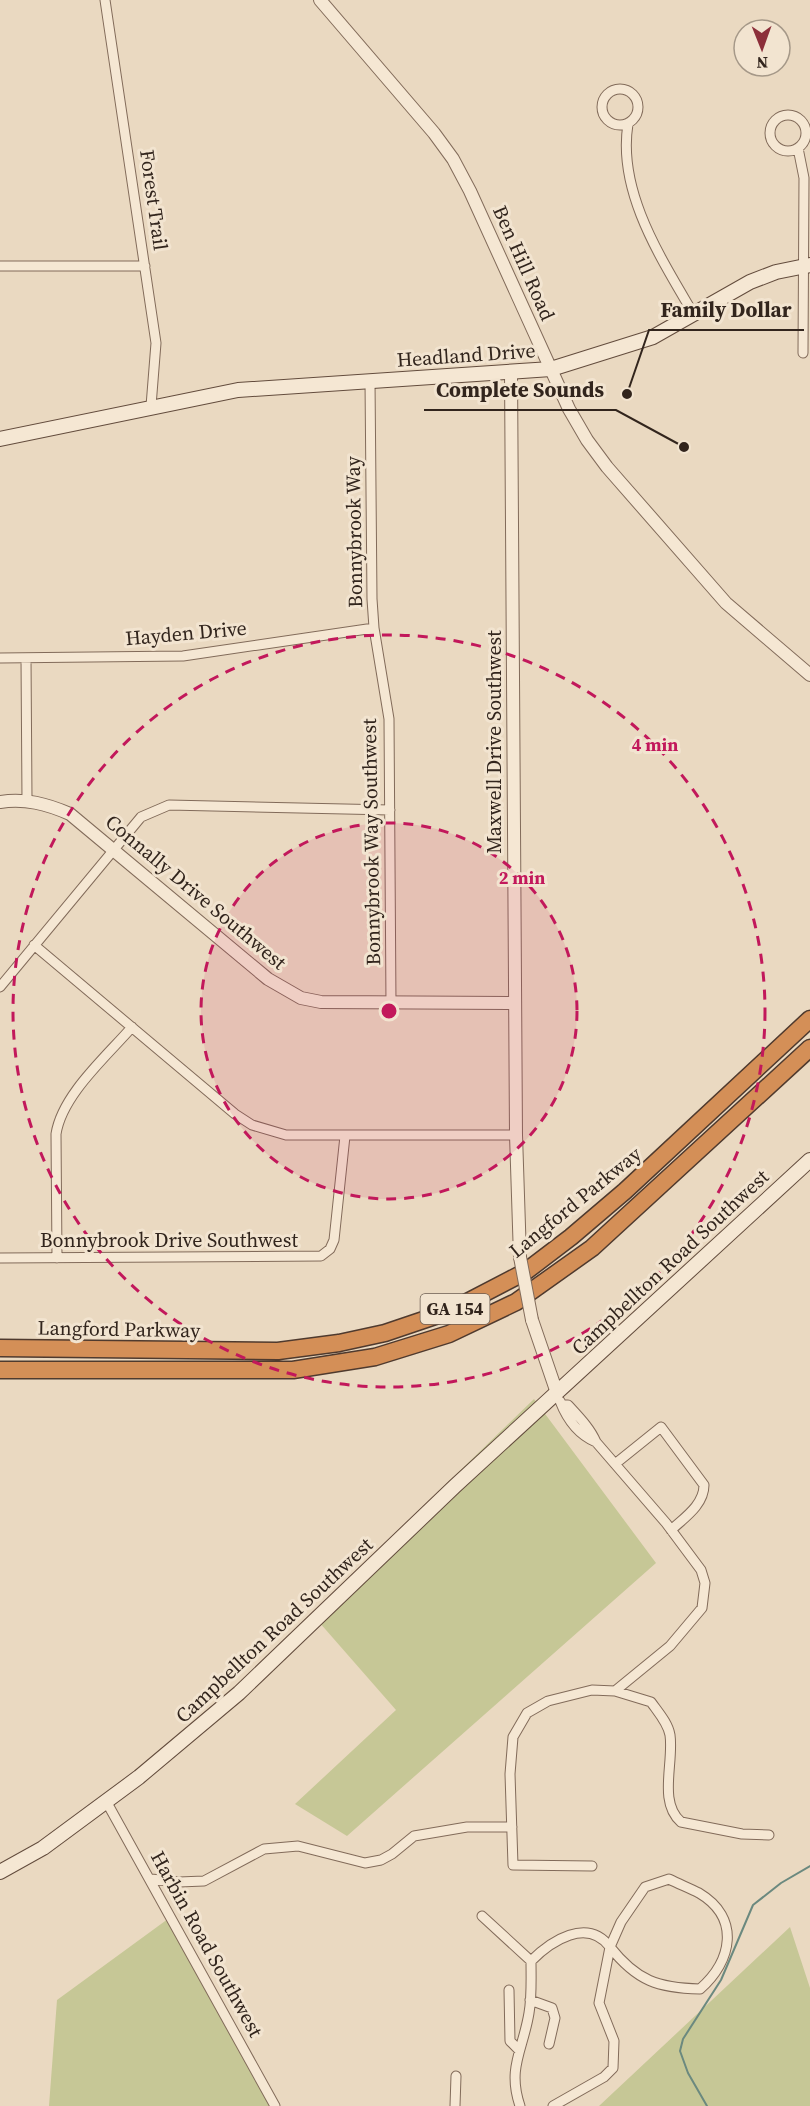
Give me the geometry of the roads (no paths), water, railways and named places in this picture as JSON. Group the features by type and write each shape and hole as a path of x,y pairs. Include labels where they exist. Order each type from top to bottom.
{"highway":[{"name":"Langford Parkway","path":"0,1348 278,1351 339,1343 385,1333 450,1311 525,1272 571,1237 625,1191 810,1019"},
{"name":"Langford Parkway","path":"0,1370 303,1369 375,1357 449,1334 516,1302 592,1248 810,1048"}],"main road":[{"name":"Headland Drive","path":"0,439 151,406 238,390 551,369 653,337 750,282 807,265"},
{"name":"Campbellton Road Southwest","path":"0,1872 43,1848 167,1756 244,1688 449,1491 559,1399 810,1160"}],"street":[{"name":"Forest Trail","path":"105,0 156,343 151,406"},
{"name":"Ben Hill Road","path":"320,0 434,133 453,159 470,191 569,409 607,467 729,607 810,675"},
{"path":"798,148 784,151 773,143 770,129 778,117 792,115 804,123 806,136 798,148 804,178 807,265 803,353"},
{"path":"627,124 624,144 628,180 666,265 694,315"},
{"path":"0,266 145,266"},
{"name":"Maxwell Drive Southwest","path":"511,372 516,1135 520,1257 532,1320 559,1399"},
{"name":"Bonnybrook Way","path":"370,381 374,628 383,681"},
{"name":"Hayden Drive","path":"0,658 183,656 374,628"},
{"path":"26,658 27,800"},
{"name":"Bonnybrook Way Southwest","path":"383,681 389,718 391,1003"},
{"name":"Connally Drive Southwest","path":"0,802 27,800 50,805 70,814 284,990 321,1002 515,1003"},
{"path":"0,987 141,817 168,805 390,810"},
{"path":"34,945 235,1114 252,1125 286,1135 516,1135"},
{"path":"57,1258 56,1134 58,1119 66,1104 132,1027"},
{"name":"Bonnybrook Drive Southwest","path":"0,1258 321,1256 330,1249 334,1240 345,1136"},
{"path":"559,1399 592,1432 596,1442 671,1530 701,1570 705,1583 702,1608 670,1646 615,1691"},
{"path":"615,1464 660,1428 704,1485 704,1494 694,1509 671,1530"},
{"path":"592,1866 515,1866 510,1774 513,1737 527,1713 548,1701 592,1690 615,1691 651,1702 670,1734 669,1801 675,1817 681,1822 742,1834 769,1835"},
{"name":"Harbin Road Southwest","path":"106,1801 275,2106"},
{"path":"151,1879 179,1882 204,1881 264,1849 298,1846 365,1863 381,1860 392,1854 414,1836 467,1827 512,1827"},
{"path":"519,2106 513,2088 530,2000 531,1961 559,1937 578,1934 595,1936 610,1947 638,1977 656,1985 700,1989 714,1977 726,1952 729,1933 718,1912 701,1894 669,1879 645,1887 621,1922 610,1947 599,2003 614,2042 613,2068 604,2077 553,2106"},
{"path":"482,1917 531,1961"},
{"path":"509,1990 510,2041 519,2050"},
{"path":"530,2000 552,2008 555,2018 549,2044"},
{"path":"455,2106 456,2076"}],"waterway":[{"path":"707,2106 688,2073 680,2051 683,2039 721,1980 753,1905 781,1883 810,1866"}],"place":[{"name":"Family Dollar","path":"627,394"},
{"name":"Complete Sounds","path":"684,447"}]}
